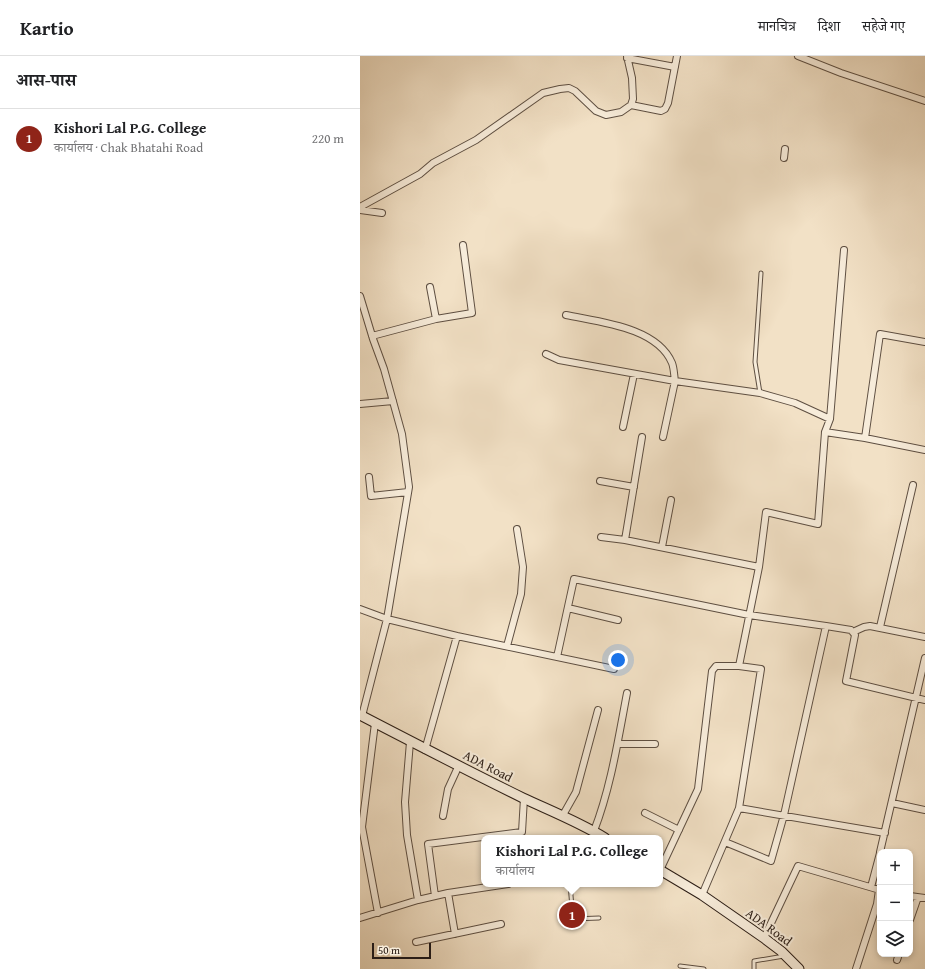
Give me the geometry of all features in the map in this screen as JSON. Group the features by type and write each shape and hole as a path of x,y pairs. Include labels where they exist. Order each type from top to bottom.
{"street":[{"path":"630,105 661,111 665,109 668,104 677,56"},
{"path":"798,56 841,73 925,101"},
{"path":"360,208 420,174 433,163 476,140 543,93 569,88 575,91 596,111 606,115 621,112 630,105 633,99 633,88 627,57 647,59 675,67"},
{"path":"784,158 785,150"},
{"path":"360,208 382,213"},
{"path":"372,336 436,319 472,313 463,245"},
{"path":"739,666 758,567 766,512 818,524 825,432 830,419 844,250"},
{"path":"430,287 436,319"},
{"path":"360,296 384,369 402,434 409,487 387,618 361,715"},
{"path":"566,315 635,331 647,337 663,349 672,363 674,381 663,437"},
{"path":"865,438 880,334 925,342"},
{"path":"546,354 559,360 634,374 760,393 795,403 830,419"},
{"path":"623,427 634,374"},
{"path":"360,404 393,401"},
{"path":"825,432 925,450"},
{"path":"625,540 642,437"},
{"path":"369,477 371,496 408,492"},
{"path":"600,481 634,487"},
{"path":"880,627 913,485"},
{"path":"662,547 671,500"},
{"path":"507,646 521,594 523,567 517,529"},
{"path":"601,537 662,547 758,567"},
{"path":"557,657 574,579 749,615 851,630 854,632"},
{"path":"568,608 618,620"},
{"path":"360,609 387,618 457,636 614,669"},
{"path":"725,842 771,861 784,815 826,626"},
{"path":"854,632 866,626 880,627 925,637"},
{"path":"854,632 855,634 846,681 925,700"},
{"path":"425,750 457,636"},
{"path":"881,849 917,698 925,658"},
{"path":"663,864 698,789 712,671 716,666 739,666 761,669 739,808 702,895"},
{"path":"594,831 603,807 618,744 627,693"},
{"path":"563,815 576,792 598,710"},
{"name":"ADA Road","path":"361,715 425,750 459,765 524,798 563,815 600,835"},
{"path":"374,723 362,827 378,913"},
{"path":"410,742 405,802 407,835 418,900"},
{"path":"618,744 655,744"},
{"path":"443,816 448,789 459,765"},
{"path":"498,835 522,832 524,798"},
{"path":"892,804 925,810"},
{"path":"739,808 885,833"},
{"path":"645,813 679,830"},
{"path":"435,896 428,844 481,837"},
{"path":"871,887 877,864"},
{"path":"764,938 798,866 877,889"},
{"name":"ADA Road","path":"663,872 702,895 764,938 799,969"},
{"path":"360,918 418,900 448,893 488,887"},
{"path":"448,893 455,934"},
{"path":"913,896 925,898"},
{"path":"913,911 918,897"},
{"path":"856,969 877,904"},
{"path":"416,942 501,924"}],"lane":[{"path":"760,393 755,362 761,273"},
{"path":"570,887 573,919 599,918"},
{"path":"754,969 754,961 786,956"},
{"path":"680,966 704,969"}],"place":[{"name":"Kishori Lal P.G. College","path":"572,915"}]}
